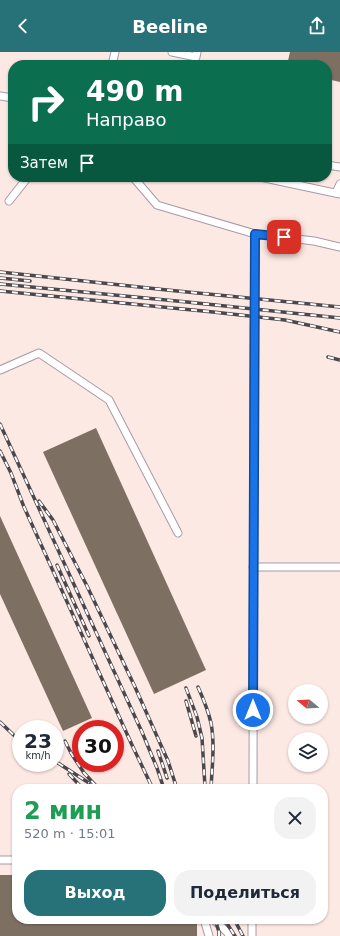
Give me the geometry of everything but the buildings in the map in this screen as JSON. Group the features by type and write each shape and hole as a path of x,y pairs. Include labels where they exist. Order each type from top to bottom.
{"street":[{"path":"172,52 196,57 197,52"},
{"path":"10,201 24,182"},
{"path":"137,182 157,205 255,234 314,241 340,247"},
{"path":"284,182 338,193 340,184"},
{"path":"253,784 255,234"},
{"path":"0,370 39,353 109,400 178,533"},
{"path":"254,567 340,568"},
{"path":"0,860 12,860"},
{"path":"205,924 209,936"},
{"path":"218,924 228,933 229,936"},
{"path":"252,924 252,936"}],"shaded area":[{"path":"0,52 340,52 340,936 0,936"}],"railway":[{"path":"0,272 340,307"},
{"path":"0,278 30,281"},
{"path":"0,284 340,318"},
{"path":"0,291 285,320 340,332"},
{"path":"328,357 340,360"},
{"path":"0,424 142,732 162,784"},
{"path":"0,451 11,473 24,507 151,784"},
{"path":"39,501 53,520 87,586 135,687 168,761 175,784"},
{"path":"57,565 89,636"},
{"path":"198,687 204,700 211,723 213,739 211,784"},
{"path":"186,688 197,717 202,738 205,784"},
{"path":"186,701 196,736"},
{"path":"0,722 12,733"},
{"path":"65,741 84,773 94,784"},
{"path":"158,751 167,778"},
{"path":"64,767 89,783"},
{"path":"69,774 78,784"},
{"path":"217,924 219,936"},
{"path":"227,924 235,936"},
{"path":"237,924 243,936"}],"route":[{"path":"253,710 255,234 284,237"}]}
